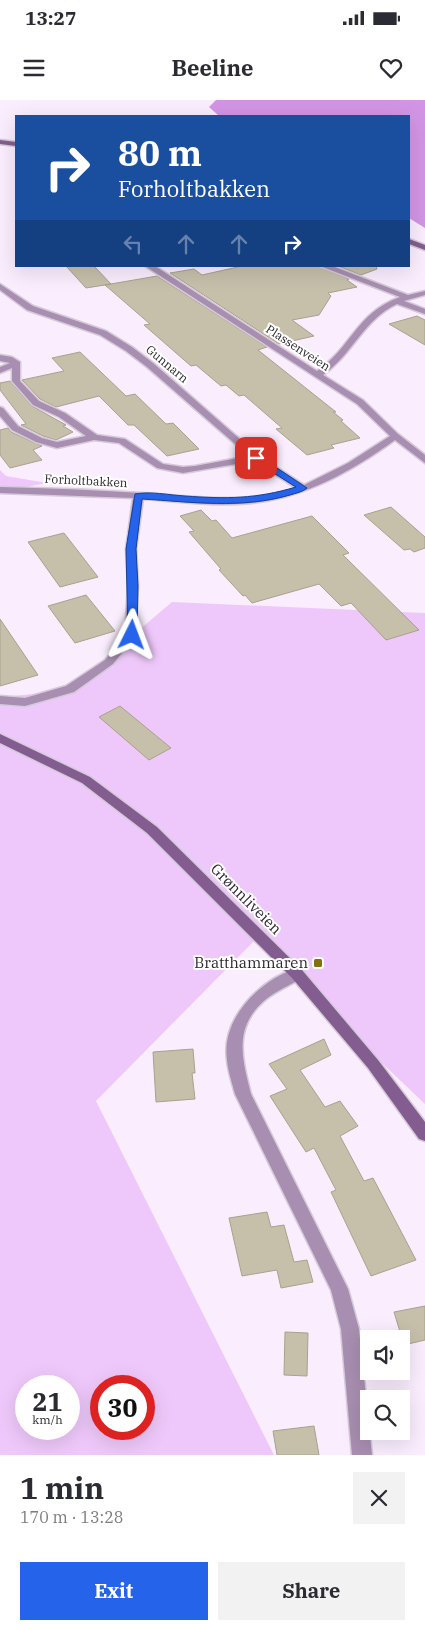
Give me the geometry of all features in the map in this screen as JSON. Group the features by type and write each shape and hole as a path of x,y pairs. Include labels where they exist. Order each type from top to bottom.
{"street":[{"path":"0,142 15,144"},
{"path":"410,241 425,248"},
{"name":"Plassenveien","path":"151,267 360,402 395,436 425,460"},
{"path":"327,267 407,297"},
{"name":"Gunnarn","path":"0,286 30,308 102,333 129,349 150,364 256,458 303,488"},
{"path":"318,375 330,367 367,321 384,307 407,297 425,293"},
{"path":"398,301 425,312"},
{"path":"0,358 9,359 17,364"},
{"path":"17,364 16,381 36,404 62,415 94,437"},
{"path":"0,370 17,364"},
{"path":"0,410 15,428 39,440 57,445 94,437 122,441 160,466 171,469 195,469 256,458"},
{"name":"Forholtbakken","path":"0,490 219,501 271,498 324,480 371,453 395,436"},
{"path":"0,700 25,702 70,689 109,662 132,635 133,586 131,549 138,496"},
{"name":"Grønnliveien","path":"0,738 60,766 112,798 152,830 297,974 373,1064 425,1134"},
{"path":"297,974 260,996 243,1016 235,1039 234,1060 243,1094 339,1289 350,1329 362,1455"}],"shaded area":[{"path":"216,100 425,100 425,228 410,219 410,115 218,115 209,107"},
{"path":"0,470 6,476 47,483 9,490 0,489"},
{"path":"172,602 425,613 425,1104 254,941 96,1101 274,1455 0,1455 0,697 67,691"}],"building":[{"path":"67,267 95,267 111,284 86,288"},
{"path":"238,267 320,267 349,279 347,280 357,287 328,293 331,296 319,315 292,320 314,336 279,344 170,273 194,269 202,275"},
{"path":"341,267 376,267 377,269 361,275"},
{"path":"157,276 267,347 258,350 336,412 333,412 360,438 331,445 334,448 307,455 276,429 282,428 244,395 239,396 226,385 221,386 196,365 191,366 144,325 150,324 105,285"},
{"path":"417,316 425,320 425,345 389,324"},
{"path":"80,352 126,396 135,394 166,424 173,423 199,449 167,456 134,425 128,425 99,396 56,407 40,399 22,380 64,371 52,358"},
{"path":"10,381 32,406 66,425 63,426 73,432 56,440 21,425 26,424 0,390 0,383"},
{"path":"8,428 11,432 42,446 33,450 42,460 10,468 0,455 0,430"},
{"path":"391,507 425,537 425,548 414,552 410,549 404,550 364,515"},
{"path":"201,510 212,521 216,520 232,538 312,516 349,553 343,555 419,630 386,640 351,603 341,606 319,584 252,603 219,570 221,569 189,532 194,531 180,516"},
{"path":"64,533 98,577 60,587 28,542"},
{"path":"86,595 115,631 75,643 48,606"},
{"path":"0,619 38,675 0,686"},
{"path":"120,706 171,748 149,760 99,717"},
{"path":"324,1039 331,1055 300,1070 325,1107 340,1101 358,1126 340,1136 364,1181 373,1178 416,1260 371,1276 331,1192 336,1190 314,1148 306,1152 270,1096 287,1089 269,1064"},
{"path":"193,1049 195,1073 192,1073 195,1099 156,1102 153,1052"},
{"path":"267,1212 271,1227 284,1225 294,1262 307,1260 313,1282 281,1288 277,1270 242,1276 229,1218"},
{"path":"425,1306 425,1340 410,1344 410,1330 399,1330 394,1312"},
{"path":"285,1332 308,1333 307,1376 284,1375"},
{"path":"314,1426 319,1455 277,1455 273,1431"}],"place":[{"name":"Bratthammaren","path":"318,963"}],"route":[{"path":"132,635 133,586 131,549 138,496 219,501 252,500 271,498 303,488 256,458"}]}
